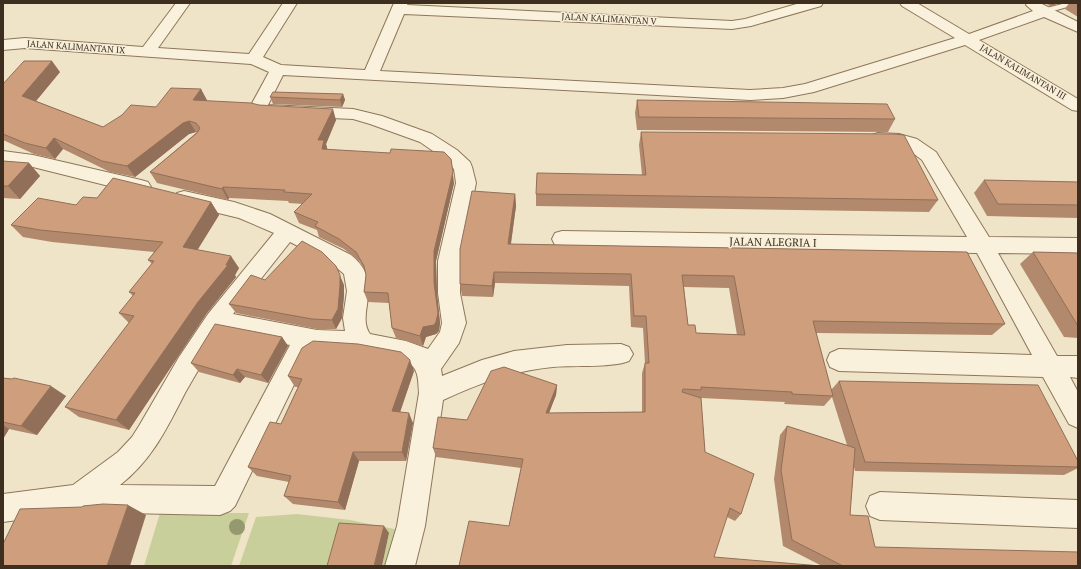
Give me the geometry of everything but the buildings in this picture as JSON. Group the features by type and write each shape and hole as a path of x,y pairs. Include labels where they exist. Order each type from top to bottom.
{"street":[{"path":"148,51 183,3"},
{"path":"290,3 254,59 278,70 750,95 783,93 808,88 968,39 1046,11"},
{"name":"JALAN KALIMANTAN V","path":"399,6 732,25 746,23 816,3"},
{"name":"JALAN KALIMANTAN III","path":"908,3 1078,106"},
{"path":"1030,3 1078,28"},
{"path":"370,76 399,6"},
{"name":"JALAN KALIMANTAN IX","path":"3,45 36,44 254,59"},
{"path":"278,70 262,99 260,107 264,110 353,114 376,120 426,138 450,154 463,167 466,183 449,261 448,293 454,323 451,336 429,367"},
{"path":"863,139 899,140 911,143 929,156 983,245 1078,416"},
{"path":"3,157 33,161 216,205 262,219 338,257 350,267 358,286 354,326 357,336 363,343"},
{"path":"138,187 155,172"},
{"path":"78,498 112,475 130,460 141,446 195,353 258,266 287,231"},
{"name":"JALAN ALEGRIA I","path":"562,239 1078,246"},
{"path":"217,321 317,340 363,343 406,351 420,356 429,367 431,393 411,526 400,566"},
{"path":"3,508 78,498 220,501 225,496 299,351 317,340"},
{"path":"431,393 470,376 514,362 568,355 621,354"},
{"path":"839,360 1078,367"},
{"path":"880,506 1078,514"}],"lane":[{"path":"1046,11 1075,3"}],"green space":[{"path":"160,513 249,513 231,566 144,566"},
{"path":"297,514 350,520 399,530 390,566 382,566 389,533 336,566 239,566 256,517"}]}
